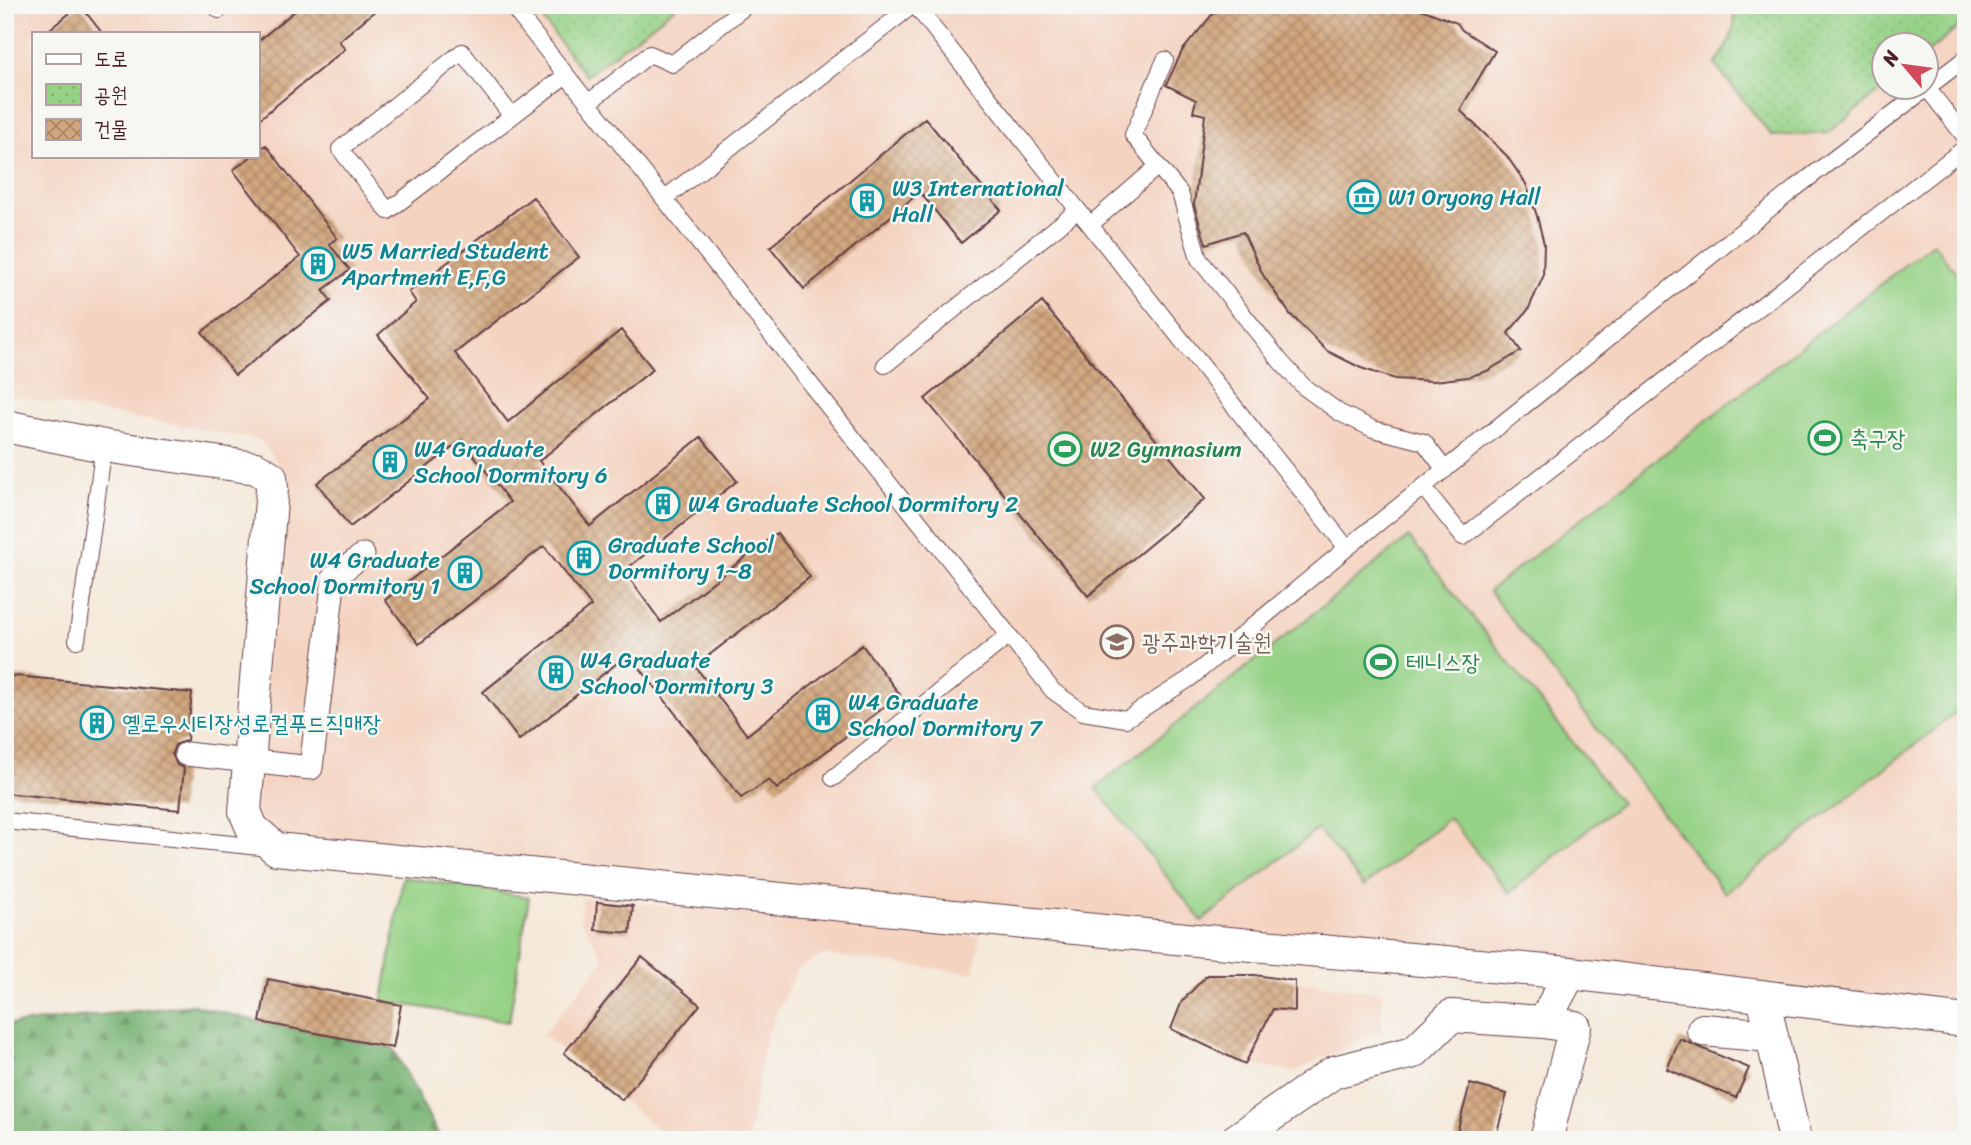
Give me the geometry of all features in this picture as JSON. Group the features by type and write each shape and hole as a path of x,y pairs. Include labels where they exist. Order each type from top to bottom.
{"street":[{"path":"5,426 104,446 256,468 271,477 246,811 248,820 276,849 1206,941 1570,973 1966,1021"},
{"path":"186,754 311,768 334,577 363,555"},
{"path":"1544,1022 1570,973"},
{"path":"1763,996 1795,1140"},
{"path":"1236,1140 1334,1072 1414,1052 1451,1016 1544,1022 1575,1027 1546,1140"},
{"path":"1703,1031 1772,1036"}],"lane":[{"path":"511,5 1053,691 1083,712 1126,719 1189,679 1347,548 1793,190 1909,102"},
{"path":"588,103 650,54 672,64 747,5"},
{"path":"664,199 914,5 1347,548"},
{"path":"512,116 462,52 340,149 388,211 566,75"},
{"path":"1940,78 1966,58"},
{"path":"1165,60 1133,135 1180,193 1199,259 1304,387 1340,414 1373,429 1424,442 1445,470"},
{"path":"1938,102 1966,138"},
{"path":"1423,487 1463,537 1966,147"},
{"path":"1090,225 1158,166"},
{"path":"885,365 1078,210"},
{"path":"78,640 104,446"},
{"path":"833,778 1009,635"},
{"path":"5,821 276,849"}],"shaded area":[{"name":"광주과학기술원","path":"5,5 1966,5 1966,1004 283,842 252,813 283,470 260,440 5,395"},
{"path":"583,898 980,936 974,973 823,955 796,971 766,1037 748,1140 665,1140 657,1128 543,1035 604,959 580,919"},
{"path":"1295,981 1383,992 1381,1031 1294,1072 1245,1064 1264,1027 1262,1007 1295,1011"}],"green space":[{"path":"532,5 678,5 586,76"},
{"path":"1732,5 1966,5 1966,21 1940,42 1940,32 1870,32 1870,99 1828,133 1772,136 1715,65 1728,44 1734,13"},
{"name":"축구장","path":"1933,243 1966,285 1966,705 1725,893 1489,591"},
{"name":"테니스장","path":"1409,537 1621,803 1509,893 1449,818 1364,886 1318,829 1202,921 1096,788"},
{"path":"403,877 529,897 509,1022 383,1001"},
{"path":"193,1005 260,1022 393,1048 441,1140 5,1140 5,1025"}],"building":[{"path":"80,5 101,32 46,32"},
{"path":"302,5 382,5 339,41 345,49 259,119 259,40"},
{"name":"W1 Oryong Hall","path":"1220,5 1411,5 1457,23 1462,30 1495,51 1460,110 1506,155 1526,184 1537,216 1544,244 1543,277 1528,310 1508,333 1521,351 1487,371 1468,377 1434,381 1395,379 1361,368 1327,351 1290,314 1263,275 1243,232 1206,244 1194,205 1205,115 1193,112 1196,100 1166,85 1182,51"},
{"name":"W3 International Hall","path":"925,118 1001,210 961,243 920,192 804,289 770,247"},
{"name":"W5 Married Student Apartment E,F,G","path":"266,145 337,238 329,244 350,270 323,290 331,301 235,375 202,332 300,257 233,170 249,158 259,158 259,150"},
{"path":"533,197 579,257 455,353 508,422 621,330 653,369 539,461 590,526 701,437 737,481 624,571 661,622 777,533 810,577 695,666 747,735 862,645 900,695 777,789 769,780 741,798 629,654 519,740 483,692 591,606 544,546 419,644 385,600 510,502 462,440 350,527 317,483 430,399 378,335 416,302 409,292"},
{"name":"W2 Gymnasium","path":"1042,302 1205,499 1088,596 925,399"},
{"name":"옐로우시티장성로컬푸드직매장","path":"5,675 192,693 187,740 175,745 172,753 177,765 184,768 180,810 5,793"},
{"path":"597,902 633,906 630,933 595,930"},
{"path":"642,957 700,1005 622,1100 564,1053"},
{"path":"1207,975 1255,975 1295,981 1295,1011 1273,1009 1245,1064 1171,1029 1182,1001"},
{"path":"268,979 401,1005 393,1048 260,1022"},
{"path":"1680,1039 1749,1068 1736,1098 1667,1069"},
{"path":"1470,1084 1507,1094 1495,1140 1455,1140"}],"place":[{"name":"W1 Oryong Hall","path":"1364,197"},
{"name":"W3 International Hall","path":"867,201"},
{"name":"W5 Married Student Apartment E,F,G","path":"318,264"},
{"name":"축구장","path":"1825,438"},
{"name":"W2 Gymnasium","path":"1065,449"},
{"name":"W4 Graduate School Dormitory 6","path":"390,462"},
{"name":"W4 Graduate School Dormitory 2","path":"663,504"},
{"name":"Graduate School Dormitory 1~8","path":"584,558"},
{"name":"W4 Graduate School Dormitory 1","path":"465,573"},
{"name":"광주과학기술원","path":"1117,642"},
{"name":"테니스장","path":"1381,662"},
{"name":"W4 Graduate School Dormitory 3","path":"556,673"},
{"name":"W4 Graduate School Dormitory 7","path":"823,715"},
{"name":"옐로우시티장성로컬푸드직매장","path":"97,723"}]}
